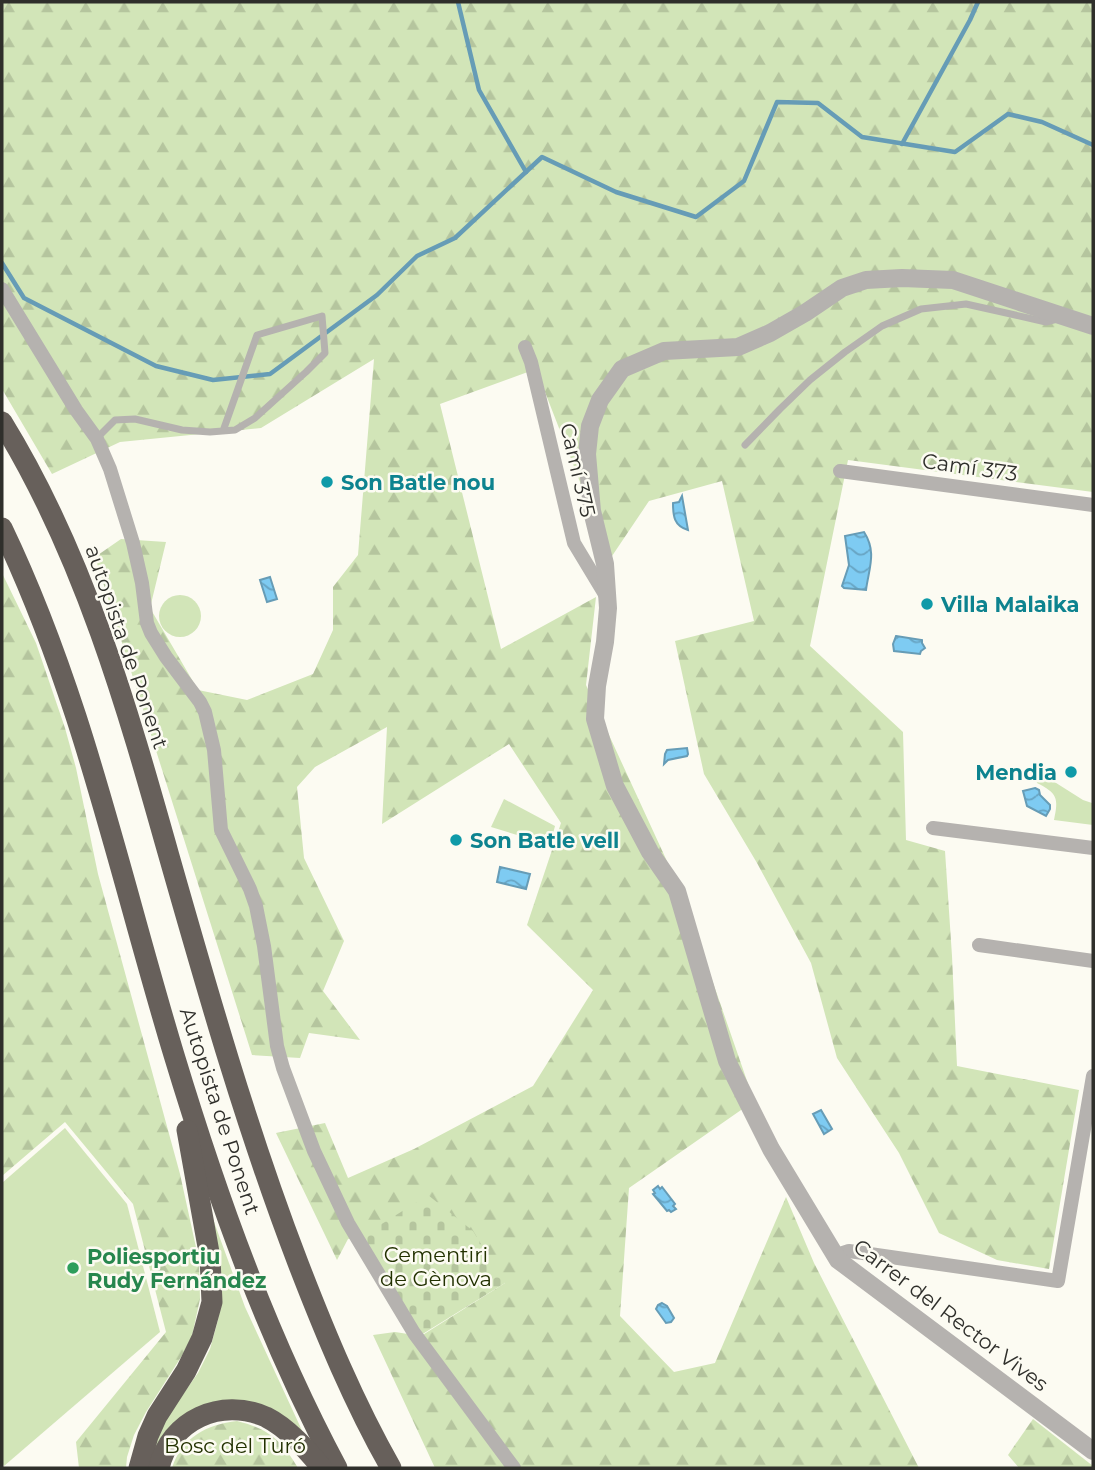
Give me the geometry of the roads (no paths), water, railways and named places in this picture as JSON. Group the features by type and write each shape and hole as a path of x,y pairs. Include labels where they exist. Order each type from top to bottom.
{"highway":[{"name":"autopista de Ponent","path":"2,422 46,501 81,579 136,745 181,898"},
{"name":"Autopista de Ponent","path":"2,528 30,588 58,660 101,797 174,1055 223,1207 296,1385 337,1468"},
{"name":"Autopista de Ponent","path":"181,898 227,1056 284,1224 346,1380 391,1468"},
{"path":"139,1468 157,1416 186,1371 202,1338 212,1301 210,1258 174,1055"},
{"path":"159,1468 167,1447 183,1427 204,1414 230,1409 249,1412 275,1423 300,1444 322,1468"}],"street":[{"name":"Carrer del Rector Vives","path":"1093,326 953,280 866,280 842,288 770,333 738,347 664,351 622,369 600,400 590,426 587,454 592,512 605,564 608,608 595,719 615,786 650,852 677,891 727,1061 771,1150 838,1259 1093,1451"},
{"path":"2,289 76,410 97,439 110,469 133,543 147,623 166,657 200,702 208,721 214,750 221,830 256,906 264,946 276,1046 314,1151 348,1223 414,1334 514,1468"},
{"name":"Camí 375","path":"524,347 531,362 574,543 607,597"},
{"name":"Camí 373","path":"840,471 1093,505"},
{"path":"933,828 1093,848"},
{"path":"979,945 1093,961"},
{"path":"838,1259 849,1251 1058,1282 1093,1076"}],"lane":[{"path":"745,445 810,380 845,352 882,326 921,309 966,304 1046,322 1065,317"},
{"path":"97,439 115,420 135,419 182,430 210,432 223,431 235,430 255,418 325,353 322,316 257,335 223,431"}],"water":[{"path":"682,496 688,530 677,523 674,516 673,503 679,502"},
{"path":"864,532 871,553 866,590 844,588 842,586 849,565 845,536"},
{"path":"270,577 277,599 267,602 260,580"},
{"path":"896,636 922,640 925,648 920,654 894,651"},
{"path":"687,748 687,756 668,760 664,764 667,750"},
{"path":"1035,788 1050,805 1046,816 1027,806 1023,791"},
{"path":"500,867 530,874 526,889 497,882"},
{"path":"821,1110 832,1129 824,1134 813,1114"},
{"path":"658,1186 660,1189 662,1187 676,1209 667,1211 653,1194 653,1190"},
{"path":"662,1303 674,1318 671,1322 666,1323 656,1309"}],"waterway":[{"path":"458,2 479,90 526,172"},
{"path":"902,144 978,2"},
{"path":"2,263 24,298 156,366 213,380 270,374 377,295 417,256 455,238 542,157 616,192 696,217 744,181 777,102 818,103 862,137 955,152 1008,114 1042,122 1093,145"}],"place":[{"name":"Son Batle nou","path":"327,482"},
{"name":"Villa Malaika","path":"927,604"},
{"name":"Mendia","path":"1071,772"},
{"name":"Son Batle vell","path":"456,840"},
{"name":"Poliesportiu Rudy Fernández","path":"73,1268"}],"park label":[{"name":"Cementiri de Gènova","path":"436,1266"},
{"name":"Bosc del Turó","path":"235,1445"}]}
